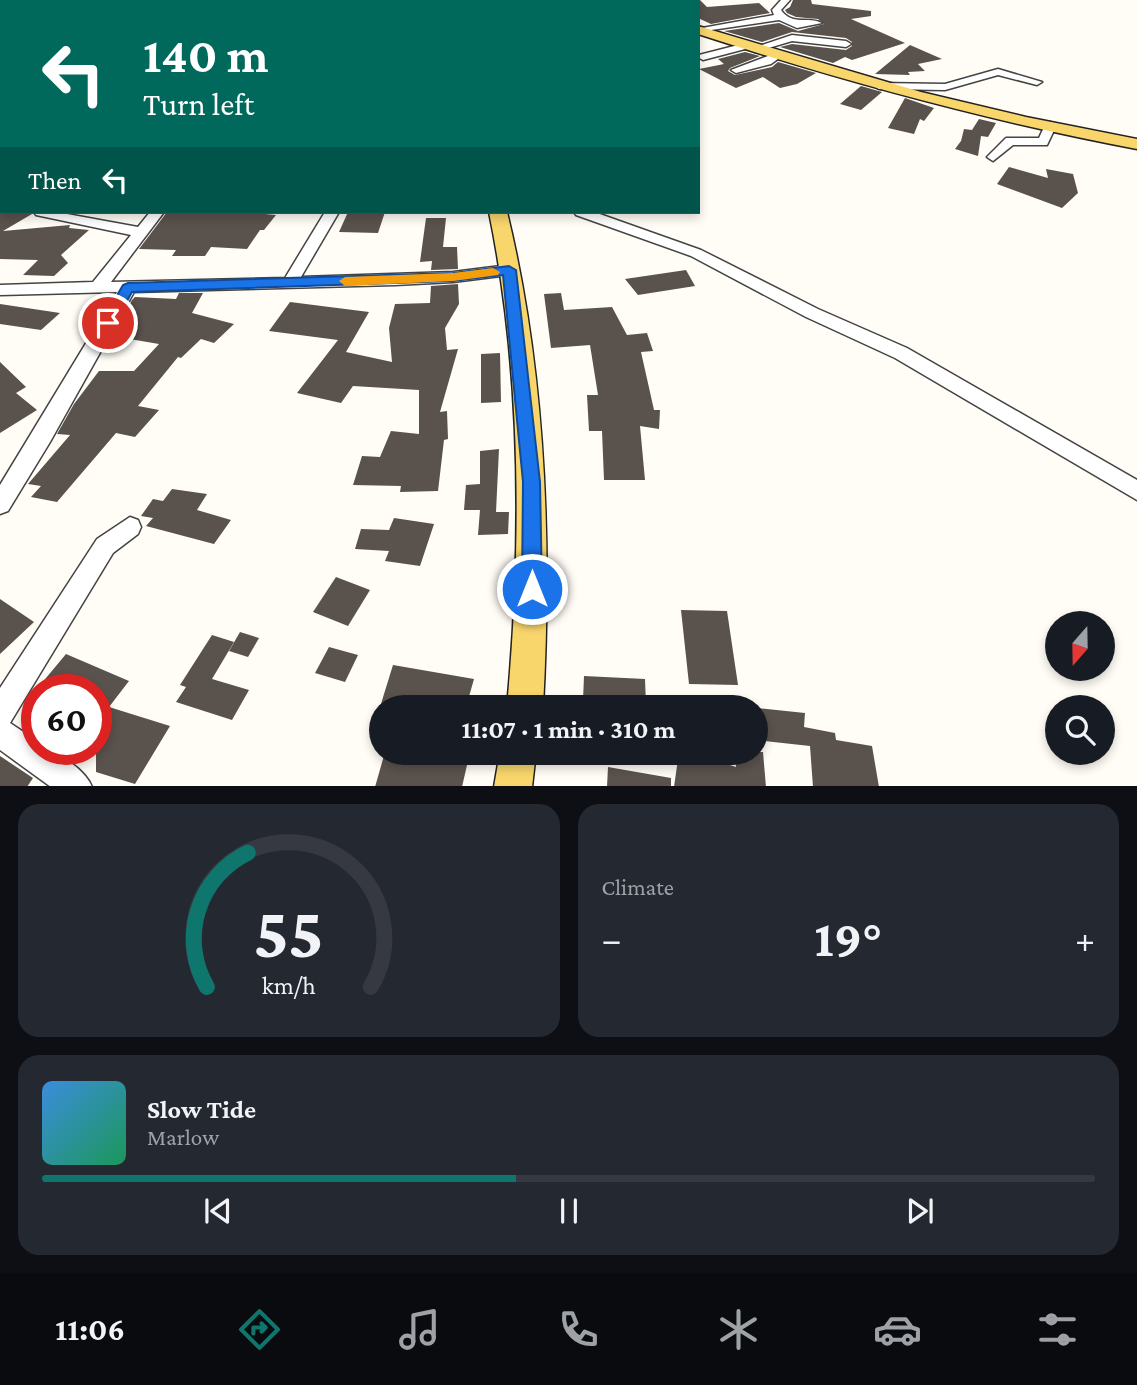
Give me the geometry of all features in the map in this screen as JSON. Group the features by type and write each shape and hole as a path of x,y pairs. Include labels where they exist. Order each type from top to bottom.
{"main road":[{"path":"700,31 878,85 925,93 1050,126 1137,144"},
{"path":"498,214 509,270 531,482 532,589 525,695"},
{"path":"513,786 516,765"}],"street":[{"path":"786,0 776,10 780,17 797,25 817,23"},
{"path":"700,31 780,17"},
{"path":"703,57 792,38 846,44"},
{"path":"736,70 766,62 777,56"},
{"path":"925,93 992,72 1037,82"},
{"path":"993,157 1010,141 1043,142 1050,126"},
{"path":"48,214 140,232"},
{"path":"97,289 155,214"},
{"path":"290,283 331,214"},
{"path":"587,214 696,253 812,313 901,353 1137,491"},
{"path":"0,290 453,277 509,270"},
{"path":"0,504 43,436 128,288"},
{"path":"0,713 105,546 130,527"},
{"path":"0,733 77,786"}],"building":[{"path":"700,0 707,7 759,3 770,13 711,24 700,19"},
{"path":"793,0 811,0 812,4 871,11 871,16 851,19 905,43 852,60 845,57 833,63 780,47 792,44 846,50 852,46 852,42 846,38 792,32 762,42 724,31 779,23 798,31 824,24 818,19 796,17 787,13 785,10"},
{"path":"910,45 942,59 918,64 925,71 908,72 910,75 875,74"},
{"path":"745,52 760,56 730,68 728,71 735,75 772,67 778,62 816,73 797,84 780,88 763,77 736,88 700,70 724,64 718,59"},
{"path":"861,86 882,92 861,110 840,104"},
{"path":"905,98 934,108 924,121 920,119 914,134 888,128"},
{"path":"979,119 996,123 988,137 981,136 978,156 955,149 961,141 964,129 972,130"},
{"path":"1009,167 1048,178 1046,169 1073,174 1078,193 1062,208 997,184"},
{"path":"0,214 32,214 3,231 70,225 69,228 89,230 61,255 68,263 54,276 23,275 38,260 0,259"},
{"path":"165,214 276,215 264,230 260,230 247,249 211,247 205,256 172,256 176,250 139,249"},
{"path":"347,214 384,214 378,233 339,232"},
{"path":"426,218 446,218 443,247 457,247 458,269 431,270 432,261 420,262"},
{"path":"686,270 695,286 638,295 625,279"},
{"path":"458,284 459,304 445,328 447,350 458,349 440,412 447,411 448,439 444,440 438,491 400,492 401,486 353,485 362,456 380,457 391,431 419,434 419,390 353,386 341,403 297,393 338,340 269,331 290,302 369,312 346,352 392,362 389,328 395,304 430,303 431,286"},
{"path":"179,293 203,293 192,313 234,324 214,343 201,339 181,358 178,357 138,406 159,410 135,437 116,433 57,502 31,497 41,486 28,484 70,435 57,434 74,404 99,371 134,371 159,344 112,336 132,300 135,297 176,299"},
{"path":"561,293 564,310 612,307 627,335 647,333 653,351 641,352 654,410 660,410 659,429 640,426 645,480 604,480 602,431 589,431 587,395 598,395 590,345 551,348 544,294"},
{"path":"0,304 60,313 41,330 0,324"},
{"path":"500,353 501,402 481,403 481,354"},
{"path":"0,362 26,387 16,393 37,410 0,433"},
{"path":"499,449 496,512 509,512 508,534 478,535 480,510 464,510 466,485 480,484 480,451"},
{"path":"172,489 207,494 197,510 231,520 214,544 146,526 153,518 141,516 153,499 163,501"},
{"path":"394,518 434,524 420,566 385,561 389,551 355,549 361,529 389,530"},
{"path":"336,577 370,590 348,626 313,612"},
{"path":"0,599 34,622 0,654"},
{"path":"681,610 727,611 738,685 689,684"},
{"path":"240,632 259,638 248,657 229,651"},
{"path":"212,635 234,642 212,679 249,690 232,720 176,702 186,687 180,685"},
{"path":"329,647 358,655 345,682 315,673"},
{"path":"66,654 129,681 112,703 112,674 49,674"},
{"path":"393,665 474,679 469,695 384,695"},
{"path":"584,676 645,679 646,695 583,695"},
{"path":"112,708 170,726 135,784 96,772 96,765 112,765"},
{"path":"768,709 805,713 804,727 835,733 836,740 872,746 879,786 813,786 810,746 768,741"},
{"path":"0,756 33,778 28,786 0,786"},
{"path":"381,765 467,765 462,786 375,786"},
{"path":"677,765 764,765 766,786 674,786"},
{"path":"608,767 671,778 671,786 607,786"}],"slow traffic":[{"path":"345,281 453,277 493,272"}],"route":[{"path":"108,323 128,288 453,277 509,270 531,482 532,589"}]}
